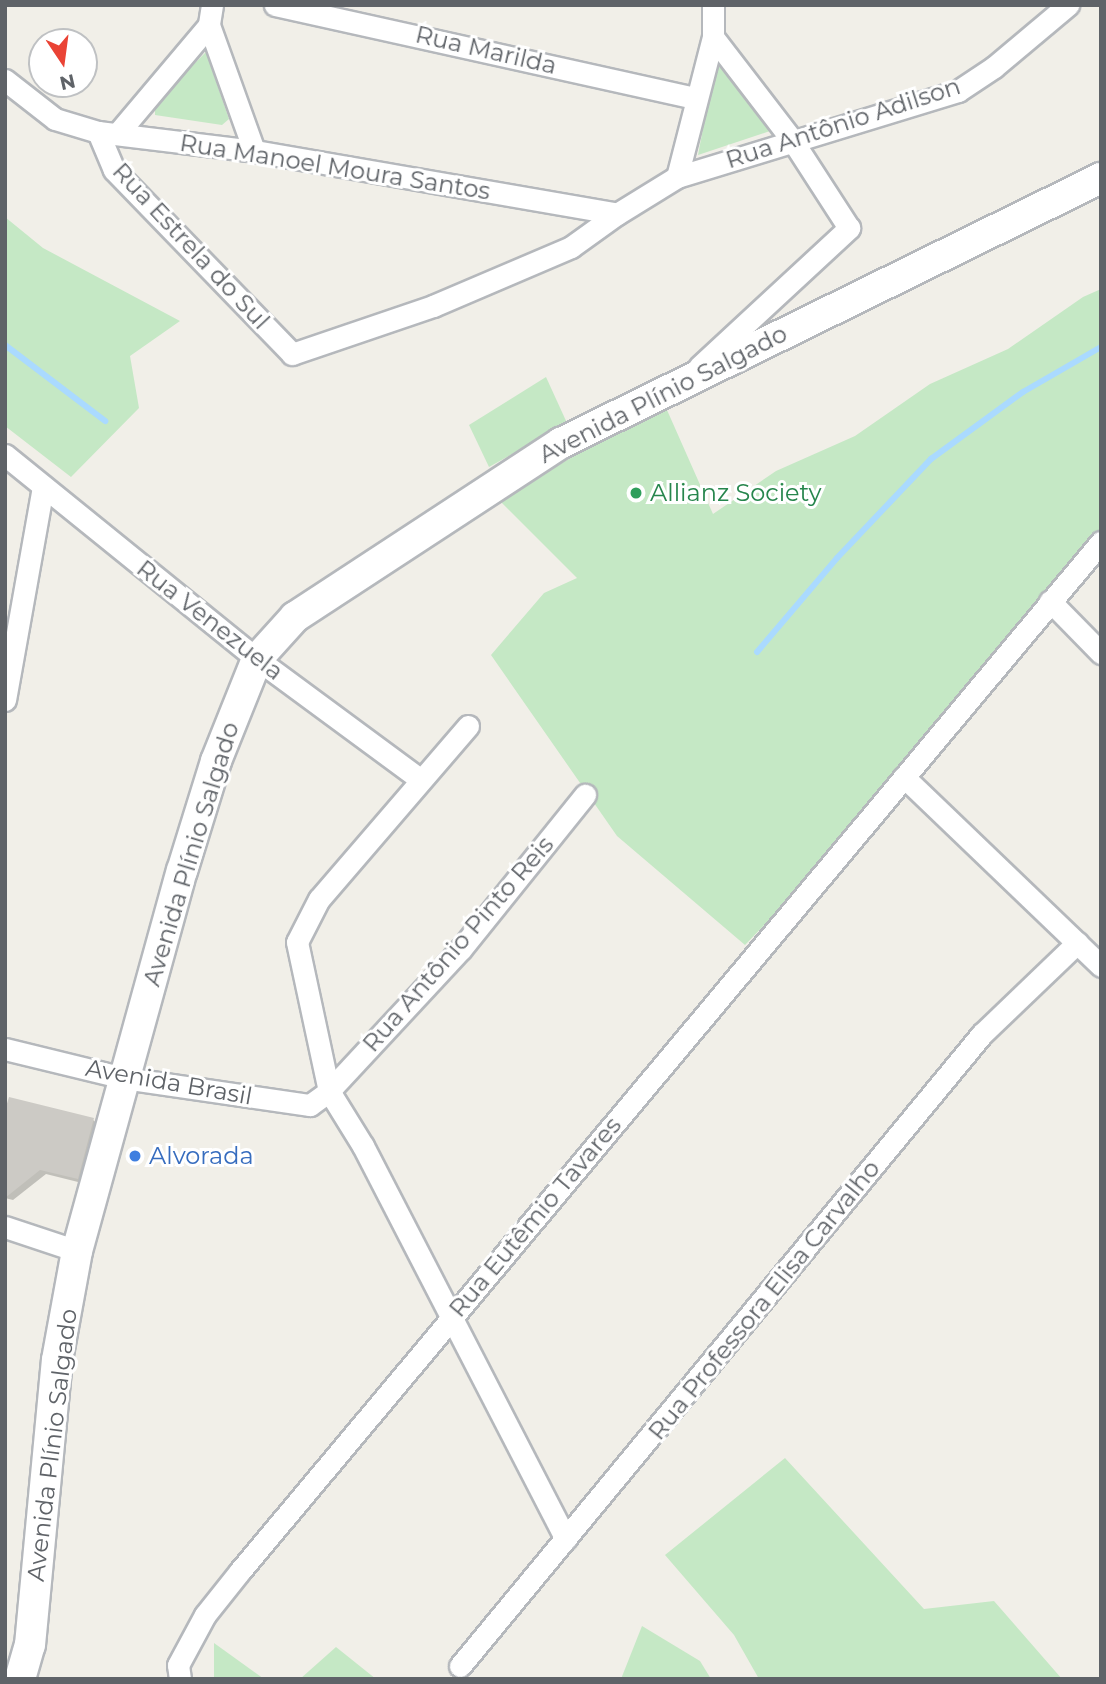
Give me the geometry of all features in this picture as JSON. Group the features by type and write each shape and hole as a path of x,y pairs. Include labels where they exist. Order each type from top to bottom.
{"street":[{"name":"Rua Marilda","path":"275,5 695,98"},
{"path":"677,177 695,98 713,37 713,5"},
{"name":"Rua Antônio Adilson","path":"292,354 433,306 558,252 677,177 958,90 994,67 1068,5"},
{"path":"108,133 211,15"},
{"path":"211,15 254,151"},
{"path":"677,387 849,228 792,140 713,37"},
{"name":"Rua Manoel Moura Santos","path":"5,80 55,119 108,133 254,151 617,214"},
{"name":"Rua Estrela do Sul","path":"108,133 114,170 292,354"},
{"name":"Avenida Plínio Salgado","path":"20,1679 30,1645 57,1360 77,1251 216,761 257,659 295,617 561,443 1101,178"},
{"name":"Rua Venezuela","path":"5,456 257,659 420,779"},
{"path":"6,692 43,486"},
{"name":"Rua Eutêmio Tavares","path":"179,1672 205,1615 219,1597 1101,542"},
{"path":"1050,601 1101,653"},
{"path":"468,726 319,899 297,942 330,1091 363,1146 566,1539"},
{"path":"904,777 1101,966"},
{"name":"Rua Antônio Pinto Reis","path":"330,1091 461,949 584,795"},
{"name":"Rua Professora Elisa Carvalho","path":"460,1666 982,1034 1077,943"},
{"name":"Avenida Brasil","path":"5,1049 124,1078 310,1105 330,1091"},
{"path":"5,1227 77,1251"}],"green space":[{"path":"206,52 229,119 222,125 155,115 155,103"},
{"path":"716,60 773,130 698,155"},
{"path":"5,217 43,248 180,321 130,356 139,408 71,477 5,426"},
{"path":"1101,289 1101,530 794,894 745,945 617,836 491,655 544,593 577,578 499,500 586,449 667,410 713,514 776,471 855,436 930,384 1008,349 1083,297"},
{"path":"546,377 567,423 489,467 469,425"},
{"path":"785,1458 924,1609 994,1601 1062,1679 759,1679 734,1635 665,1555"},
{"path":"642,1626 700,1661 711,1679 621,1679"},
{"path":"214,1643 264,1679 214,1679"},
{"path":"336,1647 376,1679 300,1679"}],"building":[{"path":"9,1097 94,1118 78,1179 40,1170 5,1198 5,1110"}],"waterway":[{"path":"5,345 105,421"},
{"path":"757,652 837,558 931,459 1023,392 1101,347"}],"place":[{"name":"Allianz Society","path":"636,493"},
{"name":"Alvorada","path":"135,1156"}]}
